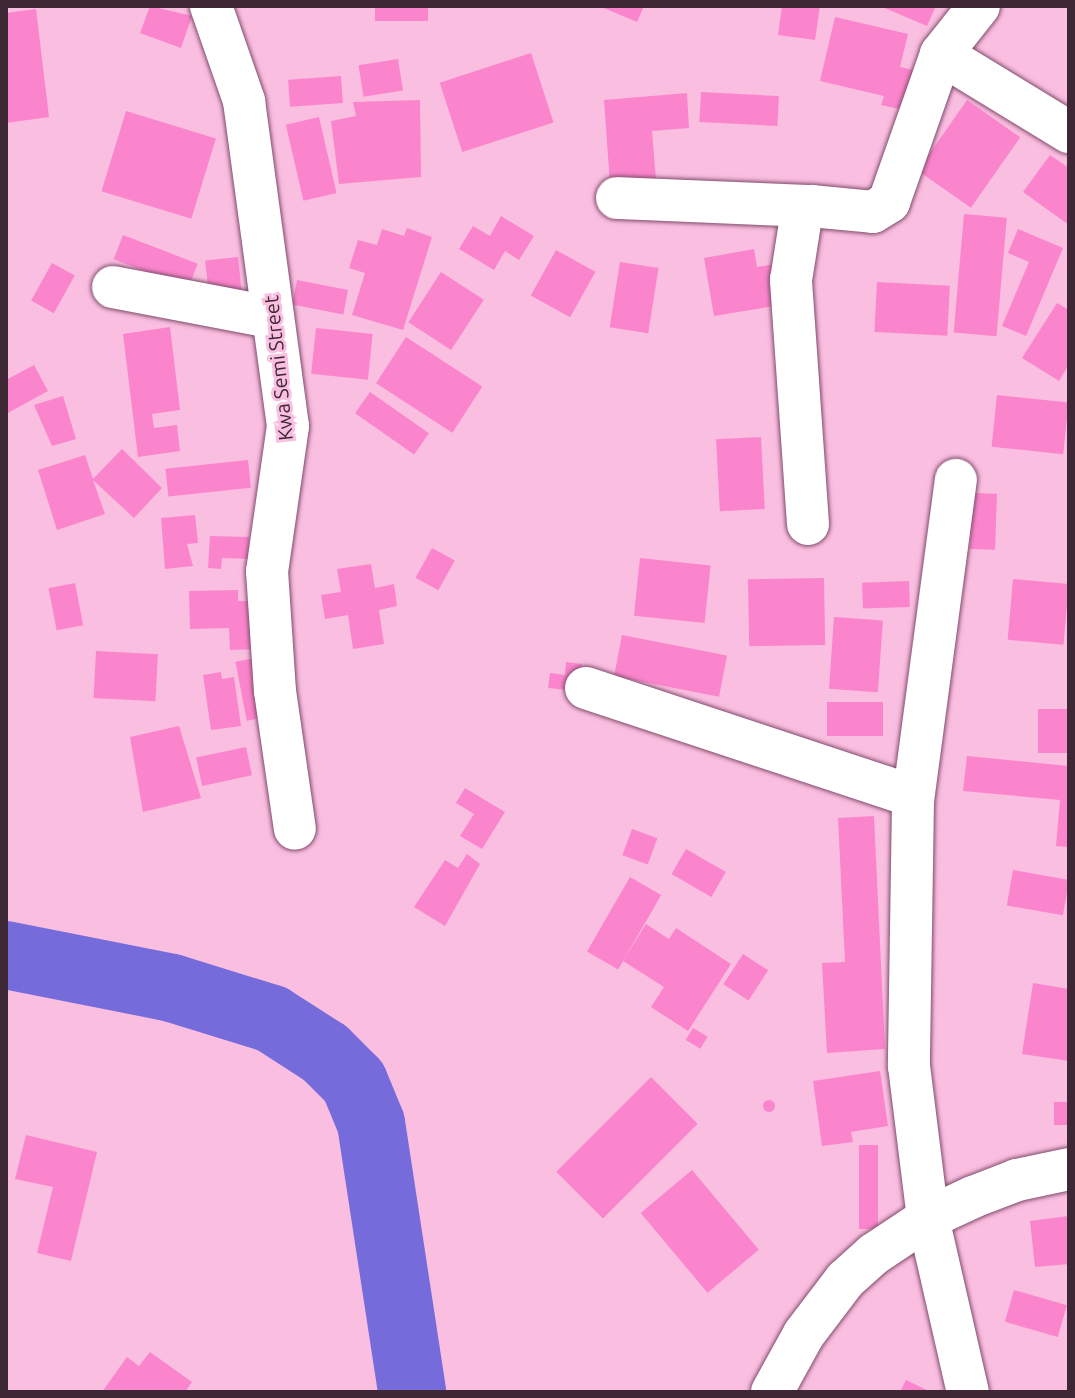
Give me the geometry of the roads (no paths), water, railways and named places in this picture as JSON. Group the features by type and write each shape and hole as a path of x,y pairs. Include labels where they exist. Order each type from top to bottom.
{"street":[{"name":"Kwa Semi Street","path":"211,6 244,101 288,426 270,539 269,625 295,829"},
{"path":"617,198 811,206 873,212 889,202 941,54 979,6"},
{"path":"941,54 1069,132"},
{"path":"808,524 791,280 801,217 811,206"},
{"path":"113,287 271,317"},
{"path":"956,480 913,801 909,1066 928,1218 968,1392"},
{"path":"586,688 903,793 913,801"},
{"path":"772,1392 804,1334 845,1280 928,1218 1017,1180 1069,1169"}],"waterway":[{"path":"6,955 172,988 272,1019 325,1053 354,1082 371,1123 412,1392"}]}
